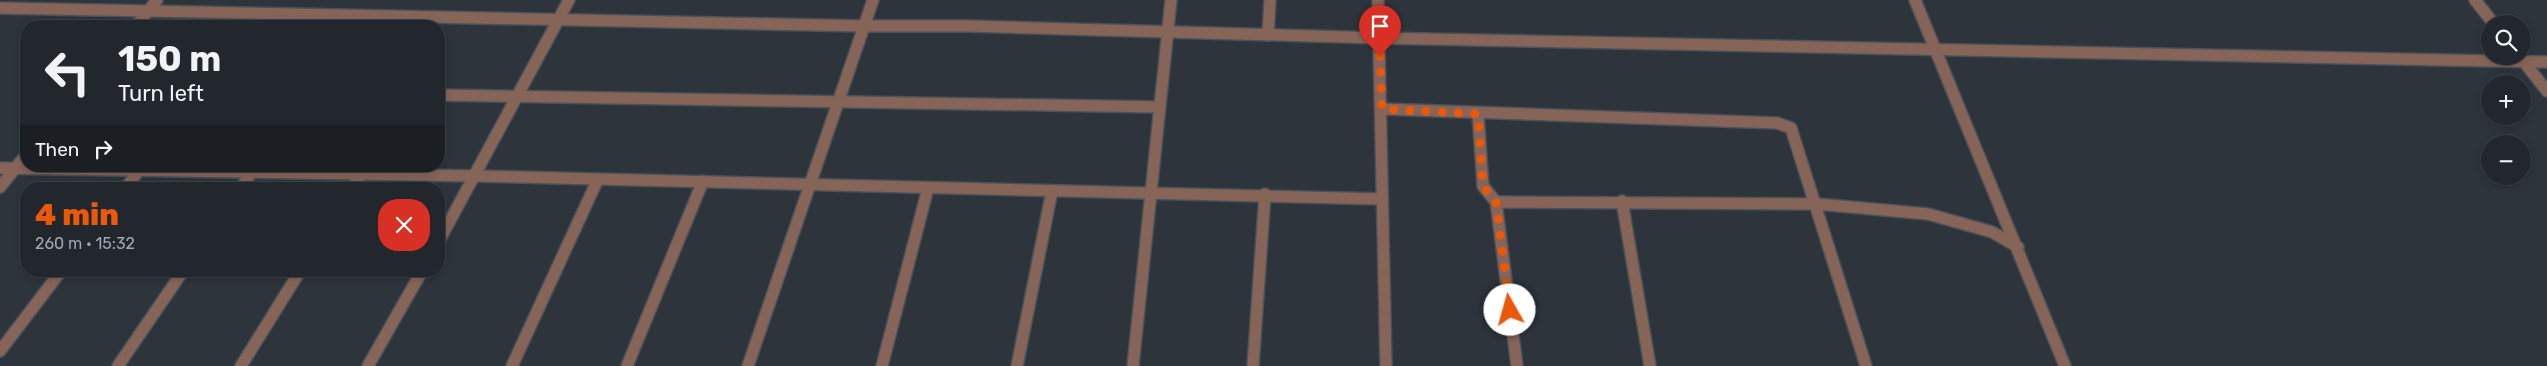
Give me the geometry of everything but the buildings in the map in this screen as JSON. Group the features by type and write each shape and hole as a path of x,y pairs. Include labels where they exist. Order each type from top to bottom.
{"street":[{"path":"141,20 157,0"},
{"path":"445,230 569,0"},
{"path":"748,366 808,185 873,0"},
{"path":"1133,366 1171,0"},
{"path":"1268,35 1270,0"},
{"path":"1378,0 1382,109 1386,366"},
{"path":"1915,0 2018,247 2065,366"},
{"path":"2475,0 2487,15"},
{"path":"0,8 557,21 968,26 1380,38 2481,57"},
{"path":"2531,60 2547,62"},
{"path":"2527,65 2547,90"},
{"path":"445,95 1159,107"},
{"path":"1382,109 1478,114 1777,122 1786,125 1794,133 1866,366"},
{"path":"1478,114 1483,186 1496,202 1517,366"},
{"path":"0,187 20,163"},
{"path":"0,168 20,168"},
{"path":"130,182 138,172"},
{"path":"245,182 252,172 703,181 1052,191 1264,194 1382,199"},
{"path":"356,182 361,174"},
{"path":"512,366 598,179"},
{"path":"627,366 703,181"},
{"path":"882,366 928,188"},
{"path":"1017,366 1052,191"},
{"path":"1253,366 1264,194"},
{"path":"1496,202 1622,201 1817,204 1928,214 1992,232 2018,247"},
{"path":"1622,201 1650,366"},
{"path":"0,351 56,277"},
{"path":"118,366 180,277"},
{"path":"241,366 296,277"},
{"path":"368,366 419,277"}],"route":[{"path":"1380,56 1382,109 1478,114 1483,186 1487,194 1496,202 1510,310"}]}
